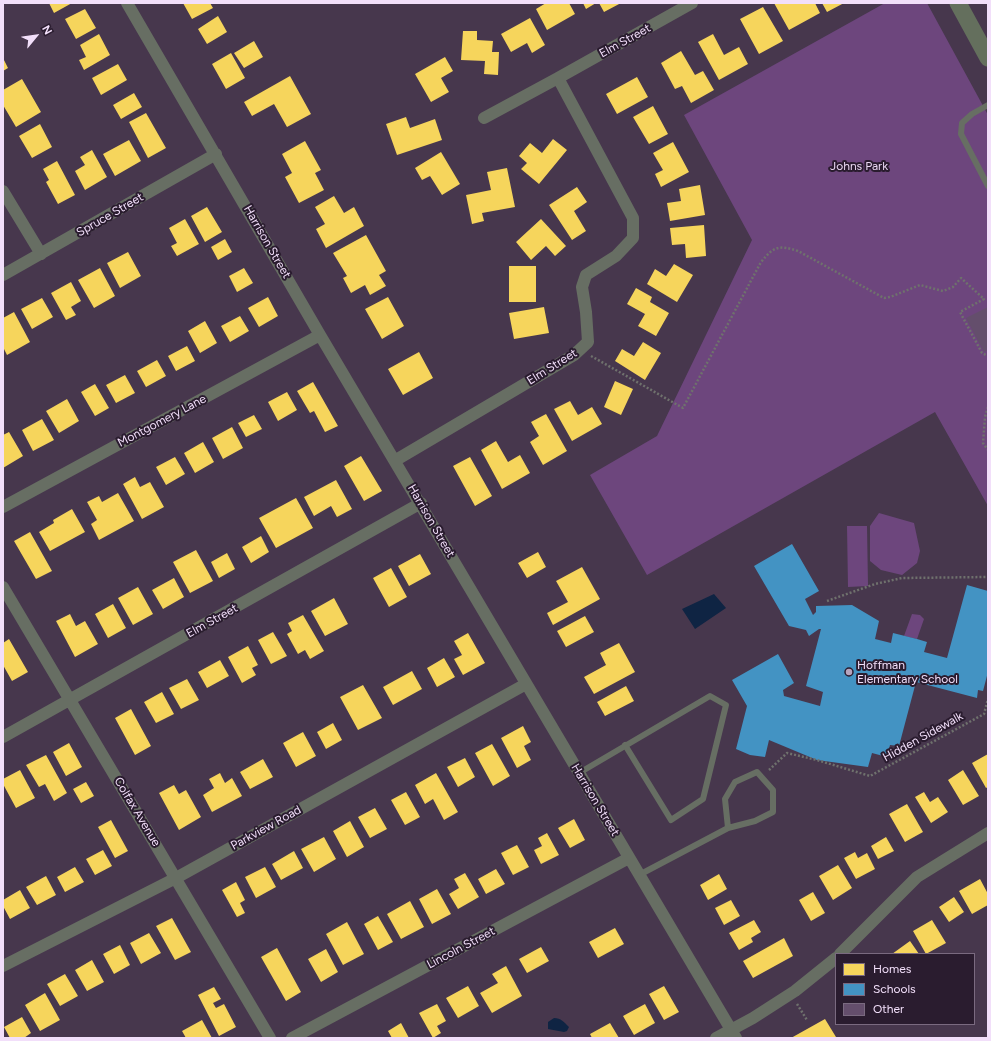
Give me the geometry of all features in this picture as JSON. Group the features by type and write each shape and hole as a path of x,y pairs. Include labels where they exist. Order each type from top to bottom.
{"main road":[{"path":"958,3 988,58"}],"street":[{"name":"Harrison Street","path":"127,3 320,335 396,460 526,684 734,1034"},
{"name":"Elm Street","path":"484,118 692,3"},
{"name":"Elm Street","path":"396,460 574,356 588,342 586,312 582,287 586,275 616,256 633,238 632,218 558,78"},
{"name":"Spruce Street","path":"3,275 216,154"},
{"path":"3,191 41,254"},
{"name":"Montgomery Lane","path":"3,507 320,335"},
{"name":"Elm Street","path":"3,737 421,504"},
{"name":"Colfax Avenue","path":"3,587 270,1038"},
{"name":"Parkview Road","path":"3,966 176,878 526,684"},
{"path":"841,953 917,877 988,833"},
{"name":"Lincoln Street","path":"292,1038 629,858"},
{"path":"716,1038 734,1034 790,994 835,959"}],"lane":[{"path":"988,105 972,114 962,123 961,134 988,186"},
{"path":"579,773 625,745 710,696 726,705 703,799 671,820 625,745"},
{"path":"639,875 728,828 755,821 773,812 773,790 757,772 735,782 725,799 728,828"}],"path":[{"path":"580,350 683,408 761,262 770,250 784,246 798,251 884,298 920,285 943,291 953,287 961,278 984,299 960,312 982,353 988,356"},
{"path":"988,407 985,418 983,443 988,450"},
{"path":"827,601 875,584 902,578 988,577"},
{"name":"Hidden Sidewalk","path":"769,770 787,753 870,776 984,714 988,699"},
{"path":"790,994 807,1020"}],"green space":[{"name":"Johns Park","path":"885,3 927,3 988,115 988,506 935,412 647,575 590,475 657,436 752,240 684,115"},
{"path":"879,513 914,523 920,551 917,563 902,575 881,570 870,561 870,526"},
{"path":"847,526 867,526 868,586 848,587"},
{"path":"912,614 920,615 924,619 917,639 904,636"}],"water":[{"path":"714,594 726,608 695,629 682,609"},
{"path":"554,1018 566,1023 569,1027 567,1031 564,1032 548,1029 548,1022"}],"building: Homes":[{"path":"49,3 72,3 54,13"},
{"path":"183,3 210,3 213,8 192,19"},
{"path":"546,3 569,3 575,14 547,30 536,9"},
{"path":"583,3 596,3 586,9"},
{"path":"599,3 621,3 604,12"},
{"path":"774,3 815,3 820,13 789,30"},
{"path":"822,3 844,3 827,12"},
{"path":"763,7 783,41 759,54 740,19"},
{"path":"85,9 96,28 76,39 65,19"},
{"path":"218,16 227,32 207,44 198,29"},
{"path":"530,18 545,45 532,53 527,43 511,52 501,34"},
{"path":"463,31 477,31 477,40 493,41 492,52 499,52 498,75 484,74 485,61 461,60"},
{"path":"99,34 110,55 84,70 79,60 86,57 80,45"},
{"path":"713,34 724,55 739,47 748,64 719,80 698,42"},
{"path":"254,41 263,57 244,68 234,53"},
{"path":"681,51 695,75 703,71 714,90 691,103 682,86 675,89 661,63"},
{"path":"231,53 245,78 226,89 212,64"},
{"path":"445,57 453,71 441,78 449,92 431,102 415,74"},
{"path":"3,58 8,68 3,71"},
{"path":"118,64 127,80 101,95 92,78"},
{"path":"290,76 311,114 287,127 274,104 252,116 244,102"},
{"path":"637,77 648,97 617,114 606,94"},
{"path":"22,79 41,112 16,127 3,105 3,90"},
{"path":"134,93 142,107 121,119 113,105"},
{"path":"653,106 668,134 649,144 633,117"},
{"path":"146,113 166,148 148,158 129,122"},
{"path":"406,117 410,128 435,119 442,140 397,155 386,124"},
{"path":"40,124 52,147 32,158 19,136"},
{"path":"553,139 567,150 539,184 521,169 527,163 519,156 530,143 542,153"},
{"path":"129,140 141,161 115,176 103,154"},
{"path":"305,141 321,170 315,173 324,190 299,203 285,177 292,173 282,154"},
{"path":"673,142 689,172 661,187 655,174 663,170 653,153"},
{"path":"92,150 107,177 85,190 75,171 85,165 80,157"},
{"path":"441,152 460,184 442,195 430,176 422,180 415,168"},
{"path":"57,161 75,195 58,204 46,182 49,180 43,169"},
{"path":"507,168 515,207 482,213 484,221 472,224 466,195 491,190 487,172"},
{"path":"700,185 705,215 670,221 667,203 681,201 679,189"},
{"path":"577,187 587,202 574,211 586,231 572,240 549,205"},
{"path":"334,196 344,213 354,207 364,226 326,248 316,229 325,224 315,207"},
{"path":"207,207 222,232 205,242 191,216"},
{"path":"185,219 199,244 177,256 171,246 177,243 169,228"},
{"path":"541,219 566,246 555,256 546,246 531,260 516,242"},
{"path":"704,225 706,256 686,258 685,244 672,245 670,228"},
{"path":"366,235 386,271 379,275 386,286 370,295 365,285 351,293 343,278 347,276 333,253"},
{"path":"225,239 232,252 218,260 211,247"},
{"path":"128,252 141,276 120,288 107,263"},
{"path":"674,264 693,275 677,302 647,284 655,269 666,276"},
{"path":"509,266 536,266 536,302 509,302"},
{"path":"100,268 115,296 94,308 78,280"},
{"path":"244,268 253,283 237,292 229,276"},
{"path":"71,282 81,301 71,307 76,315 66,320 51,293"},
{"path":"636,288 652,297 650,302 669,313 656,336 638,326 645,314 627,304"},
{"path":"268,297 278,316 259,327 248,308"},
{"path":"388,297 404,326 382,339 365,309"},
{"path":"42,298 53,317 32,329 21,309"},
{"path":"544,307 549,333 514,339 509,313"},
{"path":"14,312 30,342 7,355 3,347 3,318"},
{"path":"240,316 249,331 230,342 221,326"},
{"path":"205,321 217,343 200,353 188,331"},
{"path":"643,342 661,353 645,380 615,361 622,349 634,356"},
{"path":"187,346 195,361 176,371 168,356"},
{"path":"419,352 433,378 403,395 388,369"},
{"path":"157,360 166,376 146,387 137,371"},
{"path":"125,375 135,393 116,403 106,385"},
{"path":"615,381 633,389 621,415 604,407"},
{"path":"313,382 338,426 325,432 314,411 310,413 297,391"},
{"path":"95,384 109,408 95,416 81,392"},
{"path":"287,392 297,410 278,421 268,402"},
{"path":"67,399 79,421 59,433 46,411"},
{"path":"570,401 578,415 592,407 602,424 572,441 554,409"},
{"path":"546,414 567,451 543,465 530,442 539,436 531,422"},
{"path":"254,415 262,429 246,437 238,423"},
{"path":"42,419 54,440 33,451 22,430"},
{"path":"232,427 243,448 223,459 212,438"},
{"path":"9,432 23,456 3,468 3,435"},
{"path":"496,441 508,462 520,455 530,473 502,489 481,450"},
{"path":"203,442 214,462 195,473 184,453"},
{"path":"361,456 382,491 364,501 344,466"},
{"path":"175,457 185,474 166,485 156,467"},
{"path":"470,457 492,496 475,506 453,466"},
{"path":"135,477 140,487 150,482 164,507 142,519 123,484"},
{"path":"336,480 352,509 337,517 331,506 314,516 304,497"},
{"path":"118,493 134,521 99,540 91,524 97,520 87,502 99,496 102,502"},
{"path":"296,498 313,528 276,548 259,518"},
{"path":"72,509 85,532 50,551 39,532 54,523 53,520"},
{"path":"30,532 52,571 36,579 14,541"},
{"path":"261,536 269,552 251,563 242,547"},
{"path":"196,550 213,581 190,593 173,562"},
{"path":"538,552 546,567 527,578 518,563"},
{"path":"227,553 235,569 219,578 211,562"},
{"path":"420,554 431,574 409,586 398,566"},
{"path":"582,567 600,599 553,625 547,613 568,602 556,581"},
{"path":"391,568 407,597 389,607 373,578"},
{"path":"174,578 184,597 163,609 152,590"},
{"path":"138,587 153,614 133,625 118,598"},
{"path":"334,598 348,624 325,636 311,611"},
{"path":"113,604 126,628 108,638 95,614"},
{"path":"70,614 76,626 85,621 98,644 75,657 56,621"},
{"path":"303,615 324,651 310,659 305,650 298,654 287,634 292,631 288,623"},
{"path":"585,616 594,632 566,647 557,631"},
{"path":"273,632 287,656 271,664 258,640"},
{"path":"468,633 485,663 463,675 454,659 462,655 454,641"},
{"path":"9,639 28,672 12,681 3,665 3,643"},
{"path":"619,643 635,672 594,694 584,677 606,665 600,653"},
{"path":"248,646 258,665 252,668 256,675 242,683 228,657"},
{"path":"444,658 455,677 437,687 427,668"},
{"path":"220,660 229,676 207,688 198,672"},
{"path":"412,671 422,689 393,705 383,687"},
{"path":"187,679 199,700 181,709 169,688"},
{"path":"363,685 382,718 358,730 340,697"},
{"path":"626,686 634,701 605,716 597,702"},
{"path":"162,692 174,714 156,723 144,702"},
{"path":"131,709 151,746 135,755 115,718"},
{"path":"333,723 342,740 326,749 317,732"},
{"path":"523,726 531,742 524,746 531,760 517,768 501,738"},
{"path":"303,732 316,756 296,767 283,743"},
{"path":"69,743 82,767 66,776 53,752"},
{"path":"492,744 510,776 493,786 475,753"},
{"path":"988,754 988,787 986,788 972,763"},
{"path":"46,755 67,793 54,801 45,784 39,787 26,765"},
{"path":"465,758 475,777 458,787 447,767"},
{"path":"263,759 273,777 250,789 240,772"},
{"path":"20,770 35,798 16,808 3,784 3,779"},
{"path":"963,770 979,796 963,805 948,780"},
{"path":"220,773 225,783 232,778 242,796 212,812 203,795 214,788 209,779"},
{"path":"436,773 458,812 444,820 433,799 425,804 415,785"},
{"path":"86,782 94,796 81,803 73,789"},
{"path":"174,785 179,794 186,790 201,817 179,830 159,793"},
{"path":"406,792 420,817 405,825 391,800"},
{"path":"924,792 930,802 938,797 948,812 931,823 915,797"},
{"path":"907,804 923,832 905,842 889,814"},
{"path":"375,808 387,829 370,838 358,817"},
{"path":"574,819 585,840 570,848 558,828"},
{"path":"111,820 128,851 115,858 98,827"},
{"path":"350,821 364,847 347,857 333,831"},
{"path":"547,833 559,855 541,864 534,850 542,846 538,838"},
{"path":"324,837 336,859 314,872 301,849"},
{"path":"886,837 894,851 878,859 871,846"},
{"path":"517,845 529,867 513,875 501,853"},
{"path":"103,850 112,866 95,875 86,859"},
{"path":"294,851 303,868 281,880 272,864"},
{"path":"855,852 858,858 867,853 875,869 856,879 844,858"},
{"path":"838,865 852,888 833,900 819,876"},
{"path":"75,867 84,882 65,892 57,877"},
{"path":"265,867 276,887 256,898 245,877"},
{"path":"496,869 505,884 486,894 478,879"},
{"path":"465,873 479,897 458,909 449,894 459,888 454,879"},
{"path":"719,874 727,889 708,900 700,885"},
{"path":"46,876 56,895 37,905 26,887"},
{"path":"980,879 988,894 988,905 972,914 959,891"},
{"path":"236,882 245,900 240,903 245,913 237,917 222,890"},
{"path":"437,889 451,914 432,924 419,899"},
{"path":"20,890 30,908 10,919 3,906 3,900"},
{"path":"813,892 825,913 811,921 799,900"},
{"path":"954,897 964,912 949,922 939,907"},
{"path":"731,900 740,916 724,925 715,908"},
{"path":"410,901 424,927 401,939 387,914"},
{"path":"378,916 393,942 378,950 364,924"},
{"path":"172,918 191,952 175,960 156,926"},
{"path":"754,920 761,932 751,938 753,942 739,950 729,933"},
{"path":"932,920 946,943 925,953 913,931"},
{"path":"347,922 364,954 343,965 326,934"},
{"path":"615,928 624,944 598,958 589,942"},
{"path":"149,933 161,953 141,964 130,943"},
{"path":"784,938 793,956 753,978 743,961"},
{"path":"910,941 918,953 893,953"},
{"path":"120,945 130,965 114,974 103,954"},
{"path":"541,947 549,961 527,973 519,959"},
{"path":"277,948 301,992 286,1001 261,957"},
{"path":"326,949 338,972 321,982 308,959"},
{"path":"92,960 104,982 87,991 75,970"},
{"path":"506,966 522,996 492,1013 480,993 498,983 492,974"},
{"path":"65,974 78,996 60,1006 47,984"},
{"path":"468,986 479,1006 458,1018 446,998"},
{"path":"664,986 679,1012 664,1020 649,994"},
{"path":"214,987 221,999 213,1003 216,1008 224,1004 236,1027 219,1036 198,995"},
{"path":"45,993 60,1020 40,1031 25,1005"},
{"path":"437,1004 446,1021 437,1026 441,1033 433,1038 419,1013"},
{"path":"645,1004 655,1023 634,1035 623,1016"},
{"path":"22,1017 31,1033 24,1038 10,1038 4,1027"},
{"path":"825,1019 836,1037 791,1038"},
{"path":"202,1020 212,1038 186,1038 182,1031"},
{"path":"401,1023 409,1038 392,1038 388,1031"},
{"path":"610,1023 619,1038 592,1038 590,1034"}],"building: Schools":[{"path":"792,544 819,591 805,599 813,615 816,612 816,606 852,605 879,621 875,639 891,643 893,633 917,639 927,642 924,652 947,658 967,585 988,591 988,672 983,691 978,690 977,698 916,682 899,746 890,745 887,757 872,753 868,767 817,760 769,740 765,757 750,755 736,749 747,706 732,680 778,654 794,683 783,690 784,696 820,706 823,692 806,686 821,629 809,636 806,630 789,626 754,566"}],"building: Other":[{"path":"988,307 988,350 984,352 966,318"}],"place":[{"name":"Hoffman Elementary School","path":"849,672"}]}
